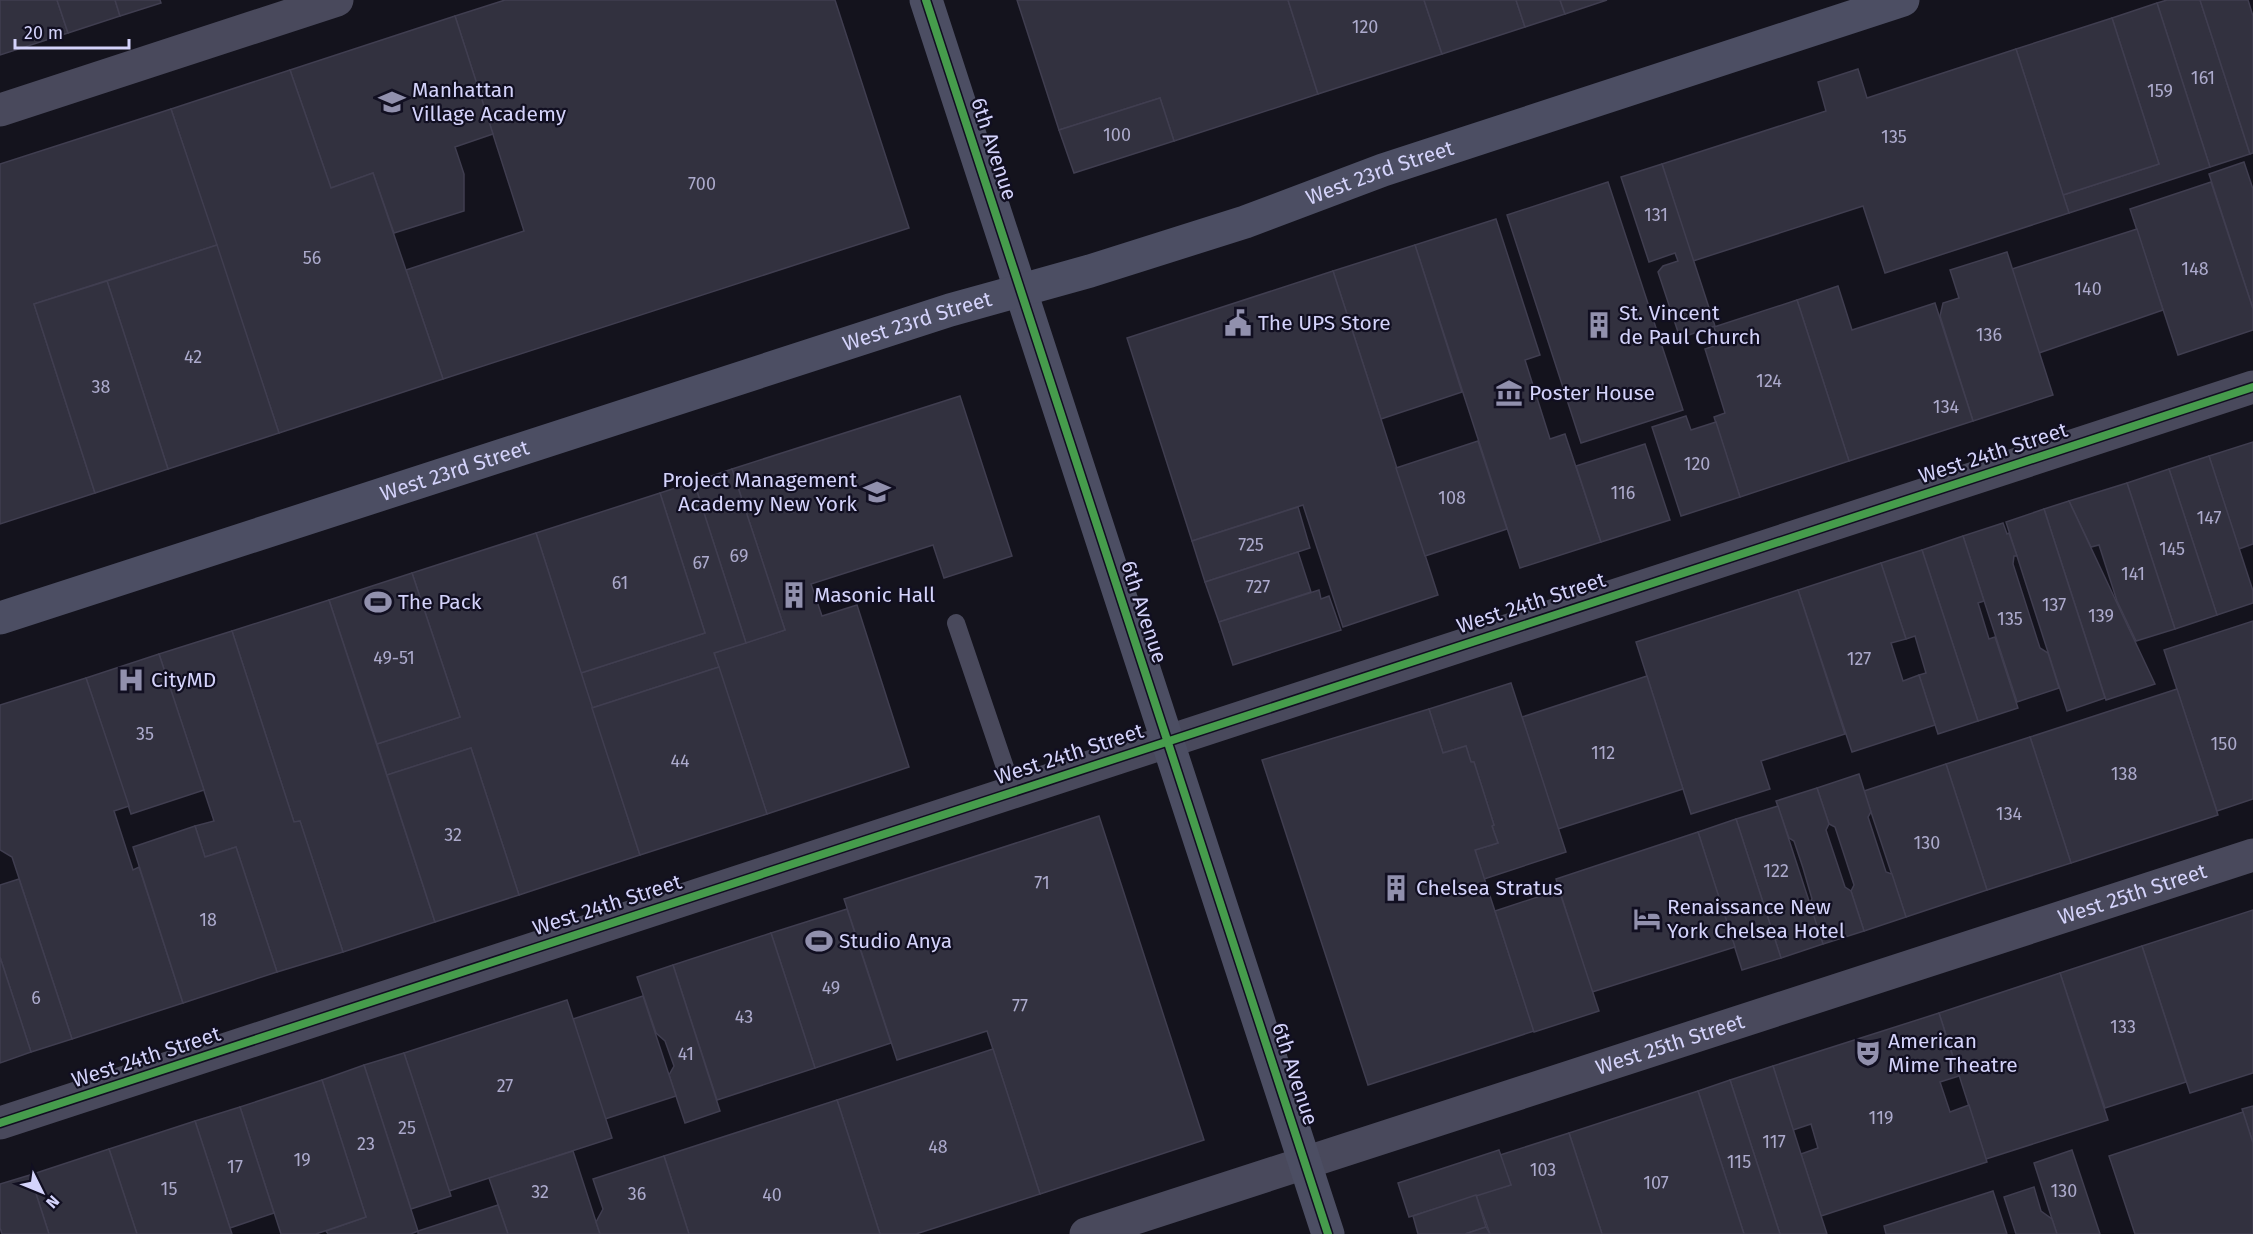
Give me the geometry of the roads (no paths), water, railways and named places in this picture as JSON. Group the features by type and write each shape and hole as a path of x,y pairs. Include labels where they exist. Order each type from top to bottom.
{"main road":[{"name":"6th Avenue","path":"926,0 1328,1234"},
{"name":"West 23rd Street","path":"0,618 916,321 1090,271 1245,222 1383,170 1903,0"}],"street":[{"path":"0,110 337,0"},
{"name":"West 24th Street","path":"0,1123 2253,387"},
{"name":"West 25th Street","path":"1086,1234 2253,855"}],"lane":[{"path":"956,623 1013,791"}],"place":[{"name":"Manhattan Village Academy","path":"392,102"},
{"name":"The UPS Store","path":"1238,323"},
{"name":"St. Vincent de Paul Church","path":"1599,325"},
{"name":"Poster House","path":"1509,393"},
{"name":"Project Management Academy New York","path":"877,492"},
{"name":"Masonic Hall","path":"794,595"},
{"name":"The Pack","path":"378,602"},
{"name":"CityMD","path":"131,680"},
{"name":"Chelsea Stratus","path":"1396,888"},
{"name":"Renaissance New York Chelsea Hotel","path":"1647,919"},
{"name":"Studio Anya","path":"819,941"},
{"name":"American Mime Theatre","path":"1868,1053"}]}
